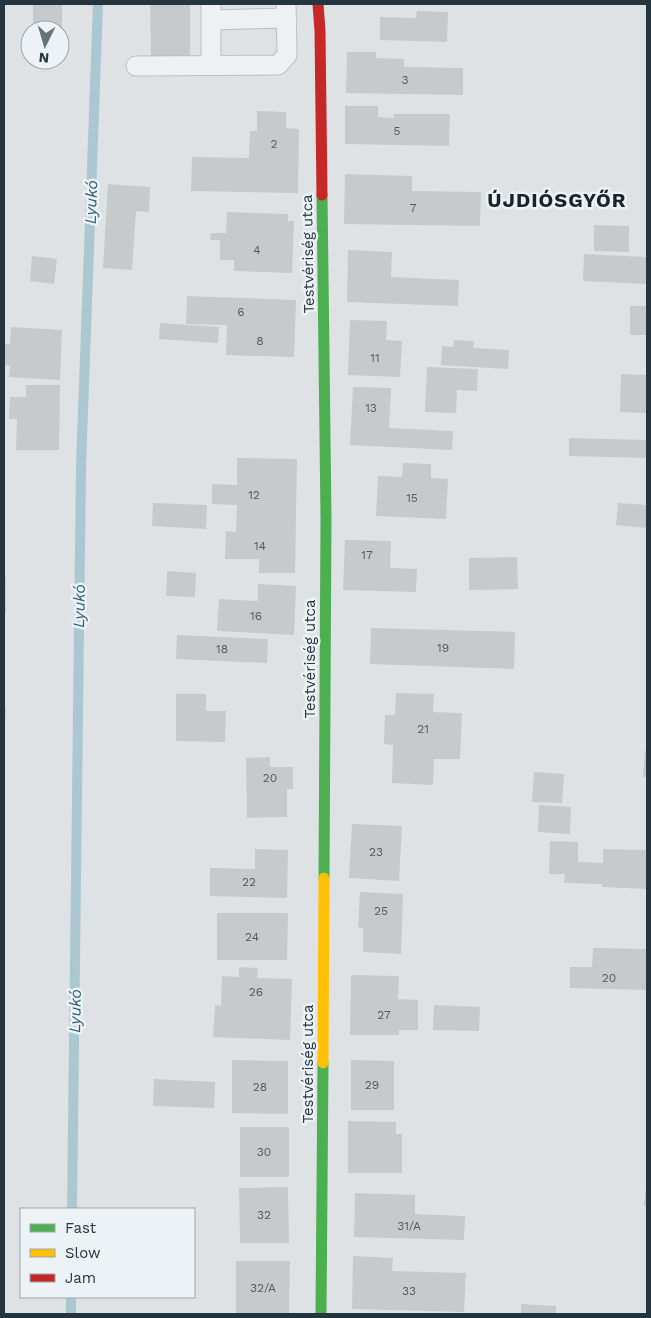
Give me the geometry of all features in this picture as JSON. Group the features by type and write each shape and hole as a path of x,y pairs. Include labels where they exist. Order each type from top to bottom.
{"main road":[{"name":"Testvériség utca","path":"318,4 320,31 326,518 321,1314"}],"lane":[{"path":"136,66 212,66 278,64 287,55 286,11 211,12 212,66"}],"building":[{"path":"33,4 62,4 62,20 33,20"},
{"path":"150,4 190,4 190,57 151,58"},
{"path":"417,11 448,12 447,42 380,40 380,17 416,18"},
{"path":"347,52 376,52 376,58 404,59 404,67 463,68 463,95 346,93"},
{"path":"345,106 378,106 378,117 394,118 394,114 450,114 449,146 345,144"},
{"path":"257,111 286,112 286,128 299,129 298,193 191,191 192,157 249,158 250,131 257,131"},
{"path":"345,174 412,176 412,191 481,192 480,226 344,224"},
{"path":"108,184 150,187 149,212 136,211 132,270 103,268"},
{"path":"227,212 288,214 288,221 294,221 292,273 234,271 234,260 220,260 220,240 210,240 211,233 226,233"},
{"path":"594,225 629,226 629,252 594,251"},
{"path":"348,250 392,252 391,277 459,280 458,306 347,302"},
{"path":"584,254 647,257 647,284 583,281"},
{"path":"32,256 57,259 54,284 30,281"},
{"path":"187,296 296,300 294,357 226,355 227,325 186,324"},
{"path":"630,306 647,306 647,335 630,335"},
{"path":"350,320 387,321 386,340 402,341 400,377 348,375"},
{"path":"160,323 219,327 218,343 159,339"},
{"path":"11,327 62,330 60,380 9,377 10,366 4,365 4,344 10,344"},
{"path":"454,340 474,341 473,348 509,350 508,369 441,365 442,346 453,347"},
{"path":"427,367 478,369 477,391 457,390 456,413 425,412"},
{"path":"621,374 647,375 647,413 620,412"},
{"path":"26,385 60,385 59,450 16,450 17,419 9,419 10,397 26,397"},
{"path":"353,387 391,388 389,428 453,431 452,450 350,445"},
{"path":"569,438 647,440 647,458 569,456"},
{"path":"237,458 297,459 295,573 259,573 259,559 225,559 226,531 236,532 237,505 212,504 212,484 237,485"},
{"path":"403,463 431,464 431,478 448,479 446,519 376,516 378,476 402,477"},
{"path":"153,503 207,505 206,529 152,526"},
{"path":"618,503 647,505 647,528 616,525"},
{"path":"345,540 391,541 390,568 417,569 416,592 343,590"},
{"path":"517,557 518,589 469,590 469,558"},
{"path":"167,571 196,573 195,597 166,596"},
{"path":"4,577 6,577 6,613 4,613"},
{"path":"258,584 296,586 294,635 217,631 219,599 258,601"},
{"path":"371,628 515,632 514,669 370,664"},
{"path":"177,635 268,639 267,663 176,659"},
{"path":"396,693 434,694 433,712 462,713 460,759 434,759 433,785 392,783 393,745 384,744 385,715 395,715"},
{"path":"176,694 206,694 206,711 226,711 225,742 176,741"},
{"path":"4,708 6,708 5,721 4,721"},
{"path":"645,750 647,751 647,777 643,777"},
{"path":"270,757 270,767 293,767 293,789 287,789 287,817 247,818 246,758"},
{"path":"534,772 564,774 562,803 532,802"},
{"path":"539,805 571,807 570,834 538,832"},
{"path":"352,824 402,826 399,881 349,878"},
{"path":"550,841 578,842 578,862 603,863 603,849 647,850 647,889 602,887 602,884 564,883 565,874 549,874"},
{"path":"255,849 288,850 287,898 210,896 210,868 255,869"},
{"path":"360,892 403,894 401,954 363,952 363,928 358,927"},
{"path":"217,913 288,913 287,960 217,960"},
{"path":"593,948 647,949 647,990 570,988 570,967 592,967"},
{"path":"239,967 258,968 257,978 292,979 290,1040 213,1037 215,1005 221,1006 222,976 239,977"},
{"path":"351,975 399,976 398,999 418,1000 418,1030 399,1030 399,1035 350,1035"},
{"path":"434,1005 480,1007 479,1031 433,1030"},
{"path":"232,1060 288,1061 288,1114 232,1113"},
{"path":"351,1060 394,1061 394,1110 351,1110"},
{"path":"154,1079 215,1082 214,1108 153,1106"},
{"path":"348,1121 396,1122 396,1134 402,1134 402,1173 348,1173"},
{"path":"240,1127 289,1127 289,1177 240,1177"},
{"path":"646,1186 647,1206 644,1206"},
{"path":"288,1187 289,1243 240,1243 239,1188"},
{"path":"355,1193 415,1195 415,1214 465,1216 464,1240 354,1237"},
{"path":"353,1256 393,1258 392,1271 466,1273 464,1312 352,1309"},
{"path":"236,1261 290,1261 289,1314 236,1314"},
{"path":"521,1304 556,1306 556,1314 521,1314"}],"waterway":[{"name":"Lyukó","path":"72,1208 81,466 98,4"},
{"name":"Lyukó","path":"71,1298 71,1314"}],"traffic: fast":[{"path":"322,195 326,518 324,878"},
{"path":"321,1314 323,1063"}],"traffic: slow":[{"path":"323,1063 324,878"}],"traffic: jam":[{"path":"318,4 322,195"}],"district":[{"name":"ÚJDIÓSGYŐR","path":"557,200"}]}
